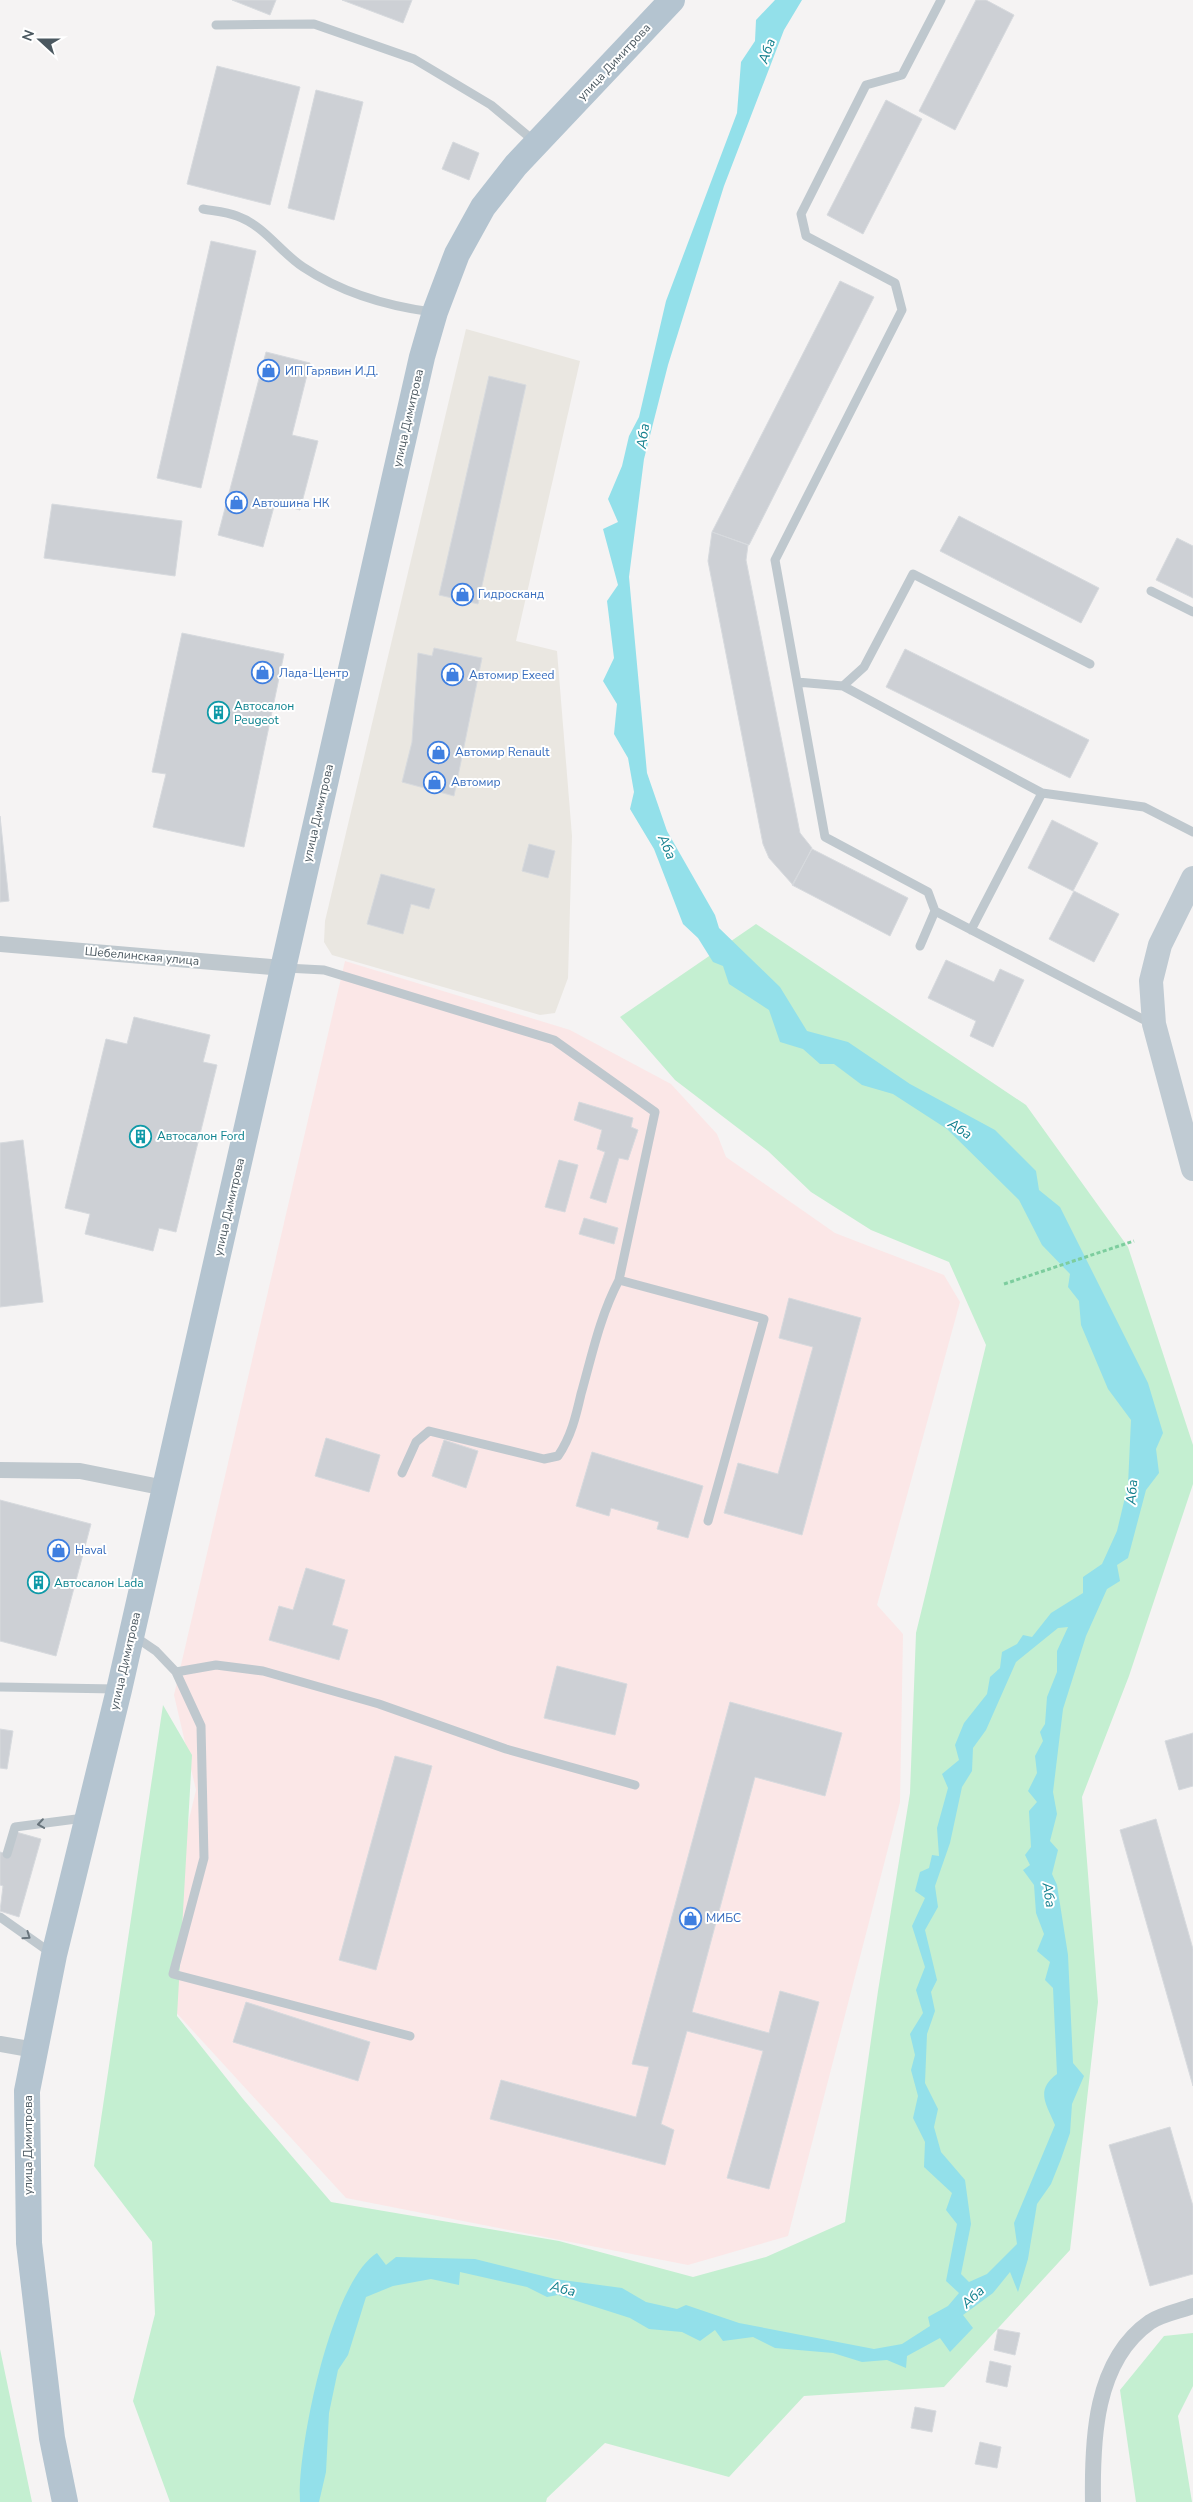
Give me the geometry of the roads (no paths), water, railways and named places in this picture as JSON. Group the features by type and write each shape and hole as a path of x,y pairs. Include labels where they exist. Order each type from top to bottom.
{"main road":[{"name":"улица Димитрова","path":"65,2502 52,2438 29,2243 27,2091 54,1955 132,1634 422,357 435,312 457,254 483,207 516,165 668,2"}],"street":[{"path":"1193,878 1160,945 1151,980 1154,1024 1193,1168"},
{"name":"Шебелинская улица","path":"0,944 283,968"},
{"path":"0,1470 80,1471 165,1488"},
{"path":"0,2044 35,2050"},
{"path":"1093,2502 1093,2462 1098,2409 1114,2364 1132,2337 1151,2321 1193,2306"}],"lane":[{"path":"941,0 902,75 866,85 801,214 806,236 895,283 902,310 774,560 825,837 928,892 935,911 1154,1024"},
{"path":"216,25 314,24 414,59 491,105 537,143"},
{"path":"204,209 236,215 252,223 304,268 339,287 378,302 435,312"},
{"path":"844,686 864,667 913,574 1090,664"},
{"path":"1151,591 1193,612"},
{"path":"797,682 844,686 1042,793 1144,807 1193,832"},
{"path":"971,930 1042,793"},
{"path":"920,946 935,911"},
{"path":"283,968 324,970 554,1040 655,1112 619,1280 606,1305 574,1422 566,1444 558,1456 544,1459 429,1431 416,1442 402,1473"},
{"path":"619,1280 764,1319 708,1521"},
{"path":"132,1634 156,1651 176,1672 201,1726 204,1858 173,1974 410,2036"},
{"path":"176,1672 216,1665 263,1671 379,1704 506,1749 634,1785"},
{"path":"0,1687 119,1690"},
{"path":"7,1854 15,1828 89,1817"},
{"path":"0,1917 54,1955"}],"water":[{"name":"Аба","path":"775,0 802,0 784,30 724,186 668,365 644,459 629,577 647,773 667,831 715,915 719,928 780,987 807,1031 848,1042 910,1084 995,1130 1036,1171 1039,1190 1060,1207 1148,1383 1163,1433 1156,1449 1159,1473 1146,1490 1128,1558 1117,1565 1120,1581 1107,1589 1086,1636 1063,1709 1053,1792 1057,1814 1050,1841 1058,1850 1052,1874 1057,1885 1068,1955 1073,2063 1084,2076 1072,2104 1070,2133 1061,2159 1051,2184 1037,2204 1028,2259 1018,2292 1010,2272 993,2293 963,2315 973,2328 950,2352 940,2338 907,2356 906,2368 887,2360 862,2362 833,2353 775,2348 753,2337 723,2341 715,2330 700,2341 682,2332 649,2329 630,2318 558,2295 547,2297 527,2287 460,2272 459,2285 431,2279 393,2286 366,2297 348,2355 338,2370 329,2413 326,2472 319,2502 300,2502 304,2445 320,2368 345,2296 360,2270 377,2253 386,2265 396,2257 475,2259 555,2279 622,2288 646,2302 677,2309 686,2305 739,2323 874,2349 902,2344 930,2326 928,2317 948,2306 959,2293 946,2281 957,2224 946,2210 952,2193 924,2167 925,2142 913,2118 918,2096 911,2070 915,2055 910,2034 923,2013 916,1990 925,1967 912,1926 925,1898 915,1891 920,1872 929,1868 932,1855 939,1856 937,1828 948,1788 942,1774 959,1760 955,1745 964,1723 987,1694 990,1677 1000,1668 1002,1652 1017,1644 1023,1635 1032,1637 1051,1613 1083,1593 1083,1577 1102,1564 1117,1531 1128,1485 1131,1420 1108,1389 1081,1325 1079,1301 1068,1287 1070,1274 1042,1245 1019,1200 947,1129 893,1094 862,1085 834,1064 820,1064 803,1049 780,1042 769,1010 729,984 723,966 713,962 698,938 683,924 654,849 630,809 634,792 628,758 614,734 617,704 603,681 614,658 607,601 618,585 603,529 618,522 608,499 622,466 629,436 639,417 666,301 737,113 741,62 755,41 756,20","holes":["1068,1627 1057,1651 1057,1672 1047,1697 1045,1724 1040,1732 1043,1741 1035,1756 1037,1773 1028,1791 1037,1802 1029,1811 1031,1847 1025,1855 1030,1865 1023,1870 1034,1885 1036,1913 1044,1934 1037,1951 1050,1962 1045,1980 1053,1988 1057,2074 1046,2086 1044,2098 1055,2125 1014,2223 1017,2244 987,2274 969,2282 961,2274 971,2224 965,2180 941,2152 934,2127 938,2109 925,2083 927,2034 935,2011 931,1992 937,1980 925,1930 938,1907 935,1886 950,1843 962,1787 972,1771 973,1748 986,1730 1016,1662 1058,1628"]}],"place":[{"name":"ИП Гарявин И.Д.","path":"269,371"},
{"name":"Автошина НК","path":"236,503"},
{"name":"Гидросканд","path":"462,594"},
{"name":"Лада-Центр","path":"263,673"},
{"name":"Автомир Exeed","path":"453,675"},
{"name":"Автосалон Peugeot","path":"218,713"},
{"name":"Автомир Renault","path":"439,752"},
{"name":"Автомир","path":"435,782"},
{"name":"Автосалон Ford","path":"141,1136"},
{"name":"Haval","path":"59,1550"},
{"name":"Автосалон Lada","path":"38,1583"},
{"name":"МИБС","path":"690,1918"}]}
